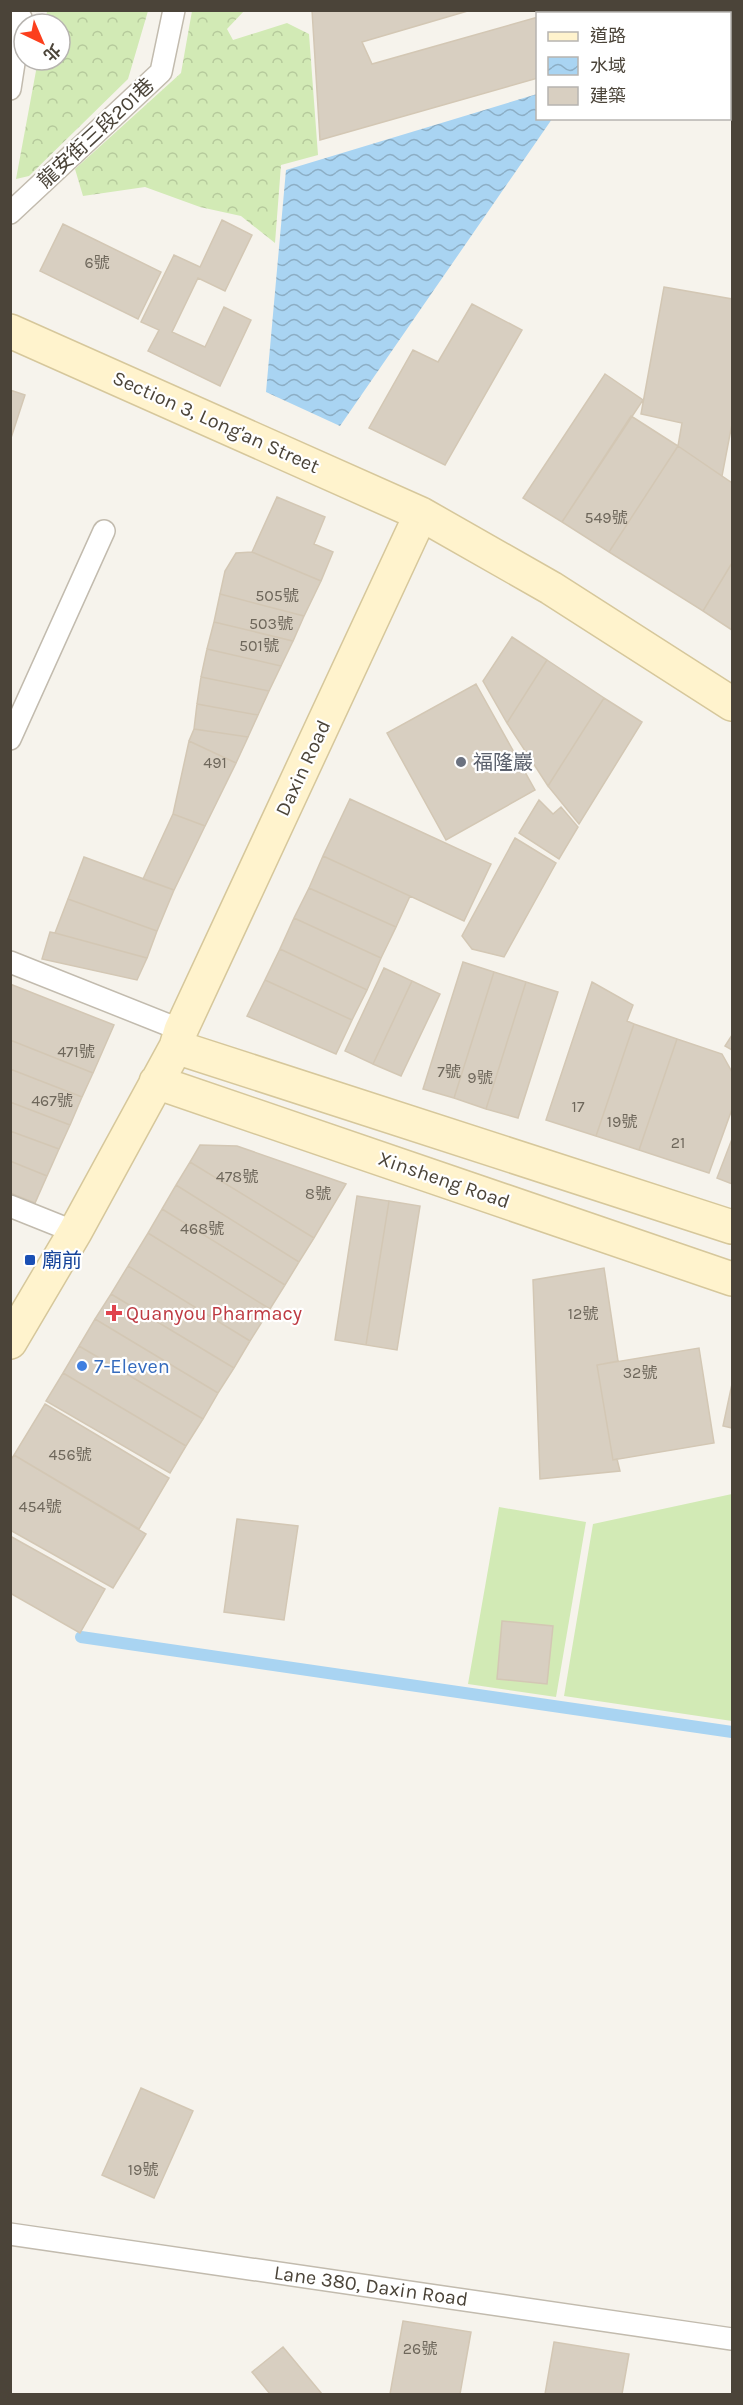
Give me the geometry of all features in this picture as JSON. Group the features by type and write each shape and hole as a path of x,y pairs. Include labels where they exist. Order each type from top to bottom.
{"main road":[{"name":"Section 3, Long'an Street","path":"10,331 421,514"},
{"path":"421,514 551,588 732,704"},
{"name":"Daxin Road","path":"10,1342 75,1232 178,1038 421,514"},
{"path":"178,1038 732,1227"},
{"name":"Xinsheng Road","path":"156,1082 732,1279"}],"lane":[{"path":"10,88 21,18 13,10"},
{"name":"龍安街三段201巷","path":"11,212 161,72 174,10"},
{"path":"10,740 104,531"},
{"path":"10,963 178,1038"},
{"path":"10,1206 75,1232"},
{"name":"Lane 380, Daxin Road","path":"10,2234 732,2339"}],"green space":[{"path":"148,11 128,79 29,176 16,179 36,72 72,72 72,12 47,12"},
{"path":"192,11 244,11 227,29 233,40 287,23 309,34 318,155 281,165 275,243 241,216 200,207 145,187 83,196 75,169 181,73"},
{"path":"732,1494 732,1721 564,1696 593,1524"},
{"path":"499,1507 586,1522 556,1697 468,1684"}],"water":[{"path":"536,94 536,120 551,120 340,426 266,392 286,170"}],"building":[{"path":"312,10 471,10 362,42 372,64 536,18 536,79 320,140"},
{"path":"222,220 252,235 225,291 198,278 172,332 205,347 224,307 251,320 220,386 148,351 159,330 141,322 174,255 200,267"},
{"path":"63,224 161,272 138,319 40,271"},
{"path":"664,287 732,299 732,424 722,476 678,446 682,423 641,414"},
{"path":"472,304 522,330 445,465 369,428 413,350 438,362"},
{"path":"605,374 643,400 562,522 523,498"},
{"path":"10,390 25,395 10,441"},
{"path":"631,416 678,446 609,552 562,522"},
{"path":"678,446 732,483 732,563 703,611 609,552"},
{"path":"277,497 325,517 314,544 333,552 321,581 252,552"},
{"path":"252,552 321,581 304,616 220,594 225,571 236,553"},
{"path":"732,563 732,630 703,611"},
{"path":"220,594 304,616 293,641 214,622"},
{"path":"214,622 293,641 281,666 207,649"},
{"path":"512,637 547,660 507,723 483,681"},
{"path":"207,649 281,666 269,691 201,677"},
{"path":"547,660 604,698 548,786 507,723"},
{"path":"201,677 269,691 258,715 197,704"},
{"name":"福隆巖","path":"476,684 535,790 446,840 387,733"},
{"path":"604,698 642,722 579,824 548,786"},
{"path":"197,704 258,715 248,737 194,729"},
{"path":"194,729 248,737 236,763 189,741"},
{"path":"189,741 236,763 205,826 173,814"},
{"path":"350,799 491,864 464,921 323,856"},
{"path":"539,800 553,814 561,807 578,827 559,859 519,833"},
{"path":"173,814 205,826 174,890 143,879"},
{"path":"515,838 556,863 504,957 472,949 462,936"},
{"path":"323,856 410,896 396,927 309,888"},
{"path":"84,857 174,890 157,931 68,899"},
{"path":"309,888 396,927 381,958 294,918"},
{"path":"68,899 157,931 147,958 55,933"},
{"path":"294,918 381,958 367,990 280,949"},
{"path":"50,932 147,958 137,980 42,959"},
{"path":"280,949 367,990 352,1020 265,980"},
{"path":"463,962 494,972 454,1098 423,1089"},
{"path":"384,968 412,981 373,1064 345,1051"},
{"path":"494,972 526,982 486,1109 454,1098"},
{"path":"265,980 352,1020 336,1054 247,1016"},
{"path":"412,981 440,994 401,1076 373,1064"},
{"path":"526,982 558,992 518,1118 486,1109"},
{"path":"592,982 633,1005 627,1021 634,1024 596,1136 546,1120"},
{"path":"10,984 114,1025 93,1073 10,1040"},
{"path":"634,1024 677,1039 639,1150 596,1136"},
{"path":"732,1035 732,1050 725,1046"},
{"path":"677,1039 722,1054 732,1072 732,1109 709,1173 639,1150"},
{"path":"10,1040 93,1073 82,1097 10,1069"},
{"path":"10,1069 82,1097 70,1125 10,1102"},
{"path":"10,1102 70,1125 59,1149 10,1131"},
{"path":"10,1131 59,1149 47,1176 10,1161"},
{"path":"732,1139 732,1184 717,1178"},
{"path":"200,1145 237,1146 346,1184 314,1238 190,1162"},
{"path":"10,1161 47,1176 35,1203 10,1193"},
{"path":"190,1162 314,1238 299,1262 176,1185"},
{"path":"176,1185 299,1262 285,1285 162,1209"},
{"path":"357,1196 389,1201 366,1345 335,1340"},
{"path":"389,1201 420,1206 397,1350 366,1345"},
{"path":"162,1209 285,1285 270,1309 148,1233"},
{"path":"148,1233 270,1309 250,1341 128,1266"},
{"path":"128,1266 250,1341 234,1368 111,1294"},
{"path":"604,1268 618,1361 597,1365 613,1460 617,1459 620,1471 540,1479 533,1280"},
{"path":"111,1294 234,1368 218,1393 95,1319"},
{"path":"95,1319 218,1393 203,1419 79,1346"},
{"path":"79,1346 203,1419 186,1446 63,1373"},
{"path":"699,1348 714,1443 613,1460 597,1365"},
{"path":"63,1373 186,1446 170,1473 46,1401"},
{"path":"732,1384 732,1428 723,1426"},
{"path":"45,1404 169,1478 139,1529 14,1455"},
{"path":"14,1455 146,1534 113,1588 10,1530 10,1461"},
{"path":"237,1519 298,1526 284,1620 224,1612"},
{"path":"10,1536 105,1589 80,1633 10,1593"},
{"path":"502,1621 553,1626 547,1684 497,1679"},
{"path":"141,2088 193,2111 154,2198 102,2175"},
{"path":"403,2321 471,2332 460,2394 390,2394"},
{"path":"554,2342 629,2354 622,2394 545,2394"},
{"path":"283,2347 322,2394 270,2394 252,2372"}],"waterway":[{"path":"81,1637 732,1732"}],"place":[{"name":"福隆巖","path":"461,762"},
{"name":"廟前","path":"30,1260"},
{"name":"Quanyou Pharmacy","path":"114,1313"},
{"name":"7-Eleven","path":"82,1366"}]}
